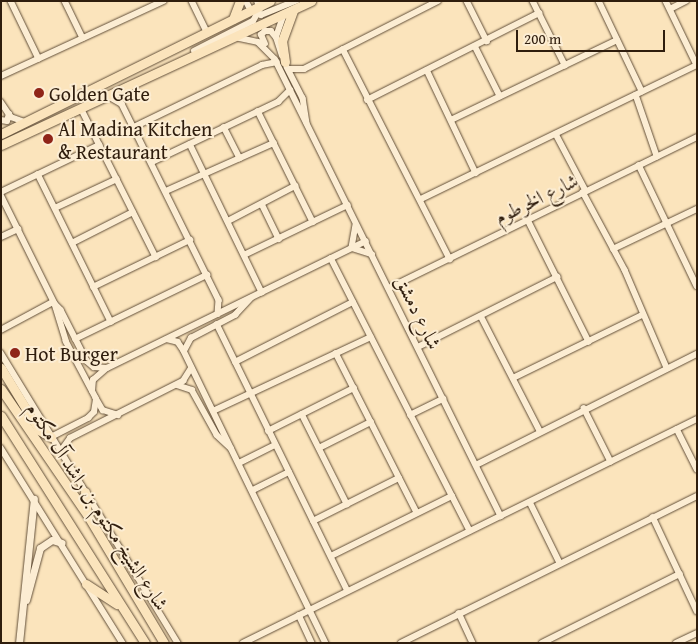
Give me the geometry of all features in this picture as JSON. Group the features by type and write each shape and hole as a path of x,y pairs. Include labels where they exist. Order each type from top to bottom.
{"main road":[{"path":"232,20 240,1"},
{"path":"1,134 270,1"},
{"path":"1,145 284,14 295,5 311,1"},
{"path":"283,64 282,42 295,5"},
{"path":"1,370 40,430 52,437"},
{"path":"1,370 35,437"},
{"name":"شارع الشيخ مكتوم بن راشد آل مكتوم","path":"1,389 88,516 164,643"},
{"name":"شارع الشيخ مكتوم بن راشد آل مكتوم","path":"1,416 145,643"},
{"path":"1,424 18,444"},
{"path":"85,492 88,516"},
{"path":"86,584 103,592 124,610"}],"street":[{"path":"12,1 40,59"},
{"path":"65,1 84,38"},
{"path":"192,1 207,32"},
{"path":"246,1 266,15 295,5"},
{"path":"296,83 304,69 427,4 438,1"},
{"path":"467,1 487,41"},
{"path":"533,1 565,65"},
{"path":"599,1 642,91"},
{"path":"421,199 697,65 666,1"},
{"path":"670,9 686,1"},
{"path":"1,76 161,2"},
{"path":"180,61 190,53 250,23 256,8"},
{"path":"367,100 487,41 539,13"},
{"path":"276,37 284,14"},
{"path":"268,48 261,38 263,32 271,31 276,37"},
{"path":"235,37 254,40 268,48"},
{"name":"شارع دمشق","path":"276,37 290,90 501,516"},
{"path":"451,120 617,40"},
{"path":"475,46 500,96"},
{"name":"شارع دمشق","path":"268,48 283,64 296,83 304,102 307,123"},
{"path":"343,49 367,100 421,199 450,259"},
{"path":"134,127 269,63 304,69"},
{"path":"427,70 476,173"},
{"path":"122,104 126,87"},
{"path":"152,162 281,100 290,90"},
{"path":"636,95 657,156"},
{"path":"108,96 122,104 152,162 219,300 218,314"},
{"path":"1,102 9,114 24,122"},
{"path":"81,108 156,257"},
{"path":"258,111 313,222"},
{"path":"1,120 7,121 9,114"},
{"path":"224,127 240,158"},
{"path":"556,134 668,368"},
{"name":"شارع الخرطوم","path":"389,288 697,137"},
{"path":"166,191 274,143"},
{"path":"99,144 1,193 54,303 90,365 107,368"},
{"path":"190,144 262,292"},
{"path":"639,165 697,286"},
{"path":"38,174 111,322"},
{"path":"55,208 116,179"},
{"path":"228,221 295,186"},
{"path":"262,204 279,239"},
{"path":"244,255 348,205"},
{"path":"613,250 697,209"},
{"path":"72,243 133,212"},
{"path":"528,220 589,342"},
{"path":"352,248 356,222"},
{"path":"1,237 18,229"},
{"path":"93,287 190,240"},
{"path":"92,391 95,376 107,368 366,241"},
{"path":"352,248 372,254"},
{"path":"331,258 470,531"},
{"path":"75,339 207,275"},
{"path":"418,347 557,277"},
{"path":"184,351 191,338 240,311 252,296"},
{"path":"219,300 231,307"},
{"path":"235,362 353,302"},
{"path":"1,330 54,303"},
{"path":"54,303 63,334 92,391 103,410 118,415"},
{"path":"513,378 642,315"},
{"path":"481,316 540,431"},
{"path":"217,324 348,591"},
{"path":"214,410 371,337"},
{"path":"166,339 178,342 184,351 326,643"},
{"path":"1,353 178,643"},
{"path":"336,353 417,513"},
{"path":"476,465 584,408 697,354"},
{"path":"60,452 70,438 118,415 188,377 191,367"},
{"path":"174,386 192,390 217,435 231,448"},
{"path":"268,431 354,388"},
{"path":"52,437 92,415 96,398"},
{"path":"410,415 443,399"},
{"path":"584,408 611,462"},
{"path":"302,414 347,504"},
{"path":"243,643 697,419"},
{"path":"319,448 370,422"},
{"path":"676,429 697,469"},
{"path":"239,463 275,445"},
{"path":"1,448 123,643"},
{"path":"253,490 289,472"},
{"path":"314,521 399,478"},
{"path":"330,556 452,496"},
{"path":"401,643 697,496"},
{"path":"20,641 34,500"},
{"path":"489,522 494,502 513,510"},
{"path":"530,502 560,563"},
{"path":"653,518 697,611"},
{"path":"21,619 40,548 52,540 62,543"},
{"path":"542,643 680,574"},
{"path":"459,613 473,643"},
{"path":"299,615 312,643"},
{"path":"307,632 319,626"},
{"path":"676,643 697,633"},
{"path":"253,643 258,635"}],"place":[{"name":"Golden Gate","path":"39,93"},
{"name":"Al Madina Kitchen & Restaurant","path":"48,139"},
{"name":"Hot Burger","path":"15,353"}]}
